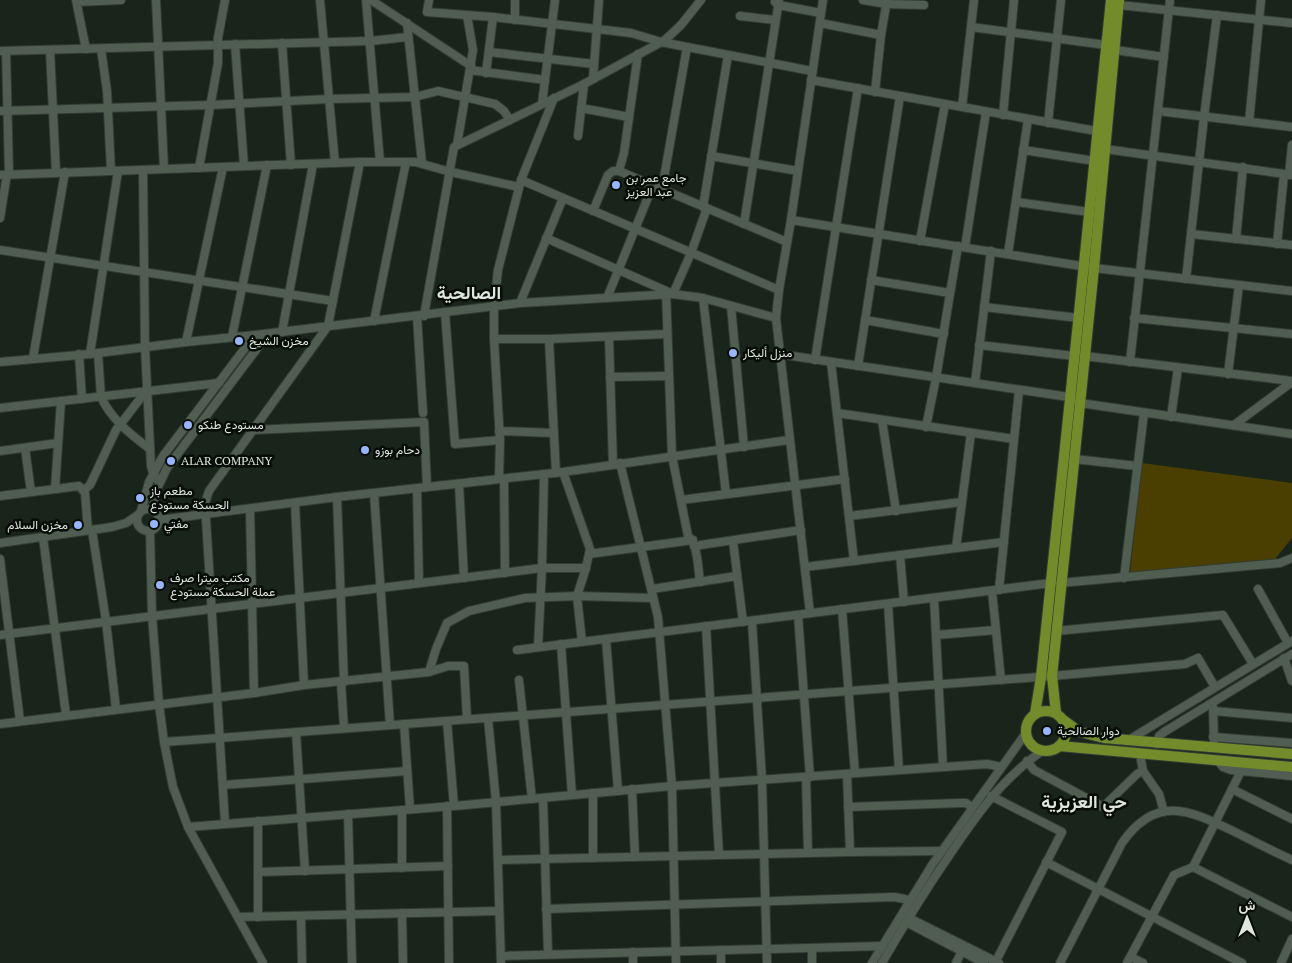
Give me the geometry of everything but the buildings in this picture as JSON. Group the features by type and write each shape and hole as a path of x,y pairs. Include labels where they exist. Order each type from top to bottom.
{"main road":[{"path":"1102,132 1105,149 1079,356 1069,397 1056,583 1056,631 1046,676 1035,714 1028,722 1026,733 1031,744 1042,751 1051,750 1059,746 1064,740 1066,732 1046,676 1056,583 1080,403 1079,356 1079,318 1090,267 1089,212 1095,161 1102,132 1116,2"},
{"path":"1035,714 1045,711 1059,716 1080,732 1099,737 1157,744 1292,754"},
{"path":"1059,746 1292,767"}],"street":[{"path":"86,49 77,1 121,0"},
{"path":"156,0 164,169"},
{"path":"199,168 218,63 218,44 225,0"},
{"path":"320,0 335,163"},
{"path":"366,0 380,162"},
{"path":"371,0 470,68 486,73 545,80"},
{"path":"429,0 427,12 493,17 630,33 660,42 812,71"},
{"path":"515,0 515,20"},
{"path":"542,104 555,0"},
{"path":"593,79 599,0"},
{"path":"457,145 584,84 660,42 672,34 701,0"},
{"path":"810,613 797,486 789,440 776,318 823,0"},
{"path":"863,0 924,5"},
{"path":"962,107 974,0"},
{"path":"1003,115 1014,0"},
{"path":"1048,123 1061,0"},
{"path":"1130,362 1170,0"},
{"path":"1249,122 1261,0"},
{"path":"744,224 776,20 777,2 821,13"},
{"path":"875,92 881,35 887,2"},
{"path":"1116,2 1169,10 1292,23"},
{"path":"424,413 420,316 451,172 453,151 457,145 473,50 467,15"},
{"path":"1186,279 1217,15"},
{"path":"740,16 776,20"},
{"path":"486,73 493,17"},
{"path":"407,23 422,163"},
{"path":"820,23 881,35"},
{"path":"971,28 1011,32 1164,57"},
{"path":"0,218 5,174 3,51 370,41 408,37"},
{"path":"282,43 291,164"},
{"path":"235,44 244,166"},
{"path":"662,189 687,47"},
{"path":"101,49 115,171 94,353 101,397 120,425 150,450"},
{"path":"33,358 50,258 60,172 53,109 50,50"},
{"path":"489,52 594,64"},
{"path":"619,171 624,153 638,54"},
{"path":"700,582 694,543 688,536 672,456 667,334 668,293 691,253 705,208 711,156 728,55"},
{"path":"811,80 1102,132"},
{"path":"578,136 584,84"},
{"path":"815,360 858,88"},
{"path":"4,110 210,105 286,100 415,98 438,91 495,104 504,111 510,120"},
{"path":"858,366 900,96"},
{"path":"505,573 494,306 498,270 520,184 554,98"},
{"path":"920,241 945,104"},
{"path":"581,108 629,117"},
{"path":"1158,111 1292,127"},
{"path":"926,427 950,292 961,247 986,112"},
{"path":"1008,254 1028,119"},
{"path":"1277,244 1292,145"},
{"path":"1105,149 1288,174"},
{"path":"1023,150 1095,161"},
{"path":"711,156 798,171"},
{"path":"5,174 360,162 422,163 451,172 520,184 563,198 779,290"},
{"path":"225,824 205,503 208,490 328,326 360,162"},
{"path":"374,321 406,162"},
{"path":"282,332 313,164"},
{"path":"232,337 267,165"},
{"path":"186,342 223,167"},
{"path":"1236,239 1243,167"},
{"path":"143,170 146,392 153,473 160,482"},
{"path":"593,211 608,175 613,171 619,171 787,242"},
{"path":"607,298 653,186"},
{"path":"520,302 563,198"},
{"path":"1016,202 1089,212"},
{"path":"791,220 1090,267 1292,291"},
{"path":"1191,234 1292,246"},
{"path":"546,238 668,293"},
{"path":"0,250 333,301"},
{"path":"975,383 991,251"},
{"path":"871,280 950,292"},
{"path":"1228,374 1239,285"},
{"path":"0,362 268,334 520,302 668,293 703,298 776,318"},
{"path":"703,298 726,494"},
{"path":"730,306 744,447"},
{"path":"984,307 1079,318"},
{"path":"445,312 455,444 500,440"},
{"path":"1134,318 1292,334"},
{"path":"865,320 944,334"},
{"path":"153,510 160,482 172,461 268,334"},
{"path":"494,339 549,339 667,334"},
{"path":"0,542 119,525 139,513 147,509 153,510 158,516 156,527 150,531 144,530 138,525 137,520 139,513 146,492 153,473 163,456 255,335"},
{"path":"609,337 616,464 652,589 658,617 672,786 676,963"},
{"path":"549,339 554,433 560,473 590,549 577,596 582,642"},
{"path":"979,345 1228,374 1290,384"},
{"path":"79,354 82,399"},
{"path":"779,354 1069,397 1080,403 1292,434"},
{"path":"831,362 854,560"},
{"path":"1171,417 1178,368"},
{"path":"610,377 669,376"},
{"path":"0,408 219,383"},
{"path":"1234,425 1290,384"},
{"path":"1001,680 996,630 995,590 1004,542 1019,390"},
{"path":"84,490 90,485 110,440 146,392"},
{"path":"55,488 61,401"},
{"path":"837,413 1014,439"},
{"path":"1124,578 1144,413"},
{"path":"882,420 896,510"},
{"path":"252,430 424,422 428,487"},
{"path":"499,431 554,433"},
{"path":"956,548 971,433"},
{"path":"158,520 374,493 560,473 789,440"},
{"path":"0,451 58,444"},
{"path":"24,448 30,492"},
{"path":"1074,459 1137,466"},
{"path":"538,647 544,474"},
{"path":"681,500 845,479"},
{"path":"460,484 464,578"},
{"path":"0,496 76,486 84,490"},
{"path":"417,489 419,583"},
{"path":"84,490 106,621 116,709"},
{"path":"374,493 390,725"},
{"path":"337,498 344,728"},
{"path":"849,516 962,502"},
{"path":"295,503 304,685"},
{"path":"250,509 254,693"},
{"path":"589,554 640,547 732,541 801,530"},
{"path":"150,531 152,615 159,704 173,787 188,827 263,963"},
{"path":"43,537 66,716"},
{"path":"732,541 743,622"},
{"path":"805,567 1004,542"},
{"path":"900,555 904,602"},
{"path":"517,650 995,590 1280,563 1292,559"},
{"path":"0,560 20,721"},
{"path":"0,635 542,568 586,568"},
{"path":"652,589 737,576"},
{"path":"1128,740 1290,642 1258,589"},
{"path":"429,672 447,623 469,611 518,598 577,596 654,598"},
{"path":"934,598 943,767"},
{"path":"888,604 899,770"},
{"path":"842,609 849,691 851,774 848,807 850,852"},
{"path":"798,615 808,777 808,853"},
{"path":"1056,631 1223,615 1253,664"},
{"path":"752,620 762,780 766,963"},
{"path":"706,626 719,855"},
{"path":"936,634 996,630"},
{"path":"606,639 618,791"},
{"path":"560,644 572,795"},
{"path":"1157,744 1161,734 1292,654"},
{"path":"164,742 1001,680 1185,664 1198,658 1216,687"},
{"path":"1284,658 1292,681"},
{"path":"0,724 217,698 304,685 429,672 448,666 464,666 467,719"},
{"path":"519,680 532,799"},
{"path":"1207,692 1213,702 1214,748"},
{"path":"1214,711 1292,718"},
{"path":"488,718 496,802 501,959 529,959 548,954 882,946"},
{"path":"447,720 450,806 448,866 450,963"},
{"path":"402,868 407,771 404,724"},
{"path":"296,732 305,871"},
{"path":"872,963 942,851 1026,733"},
{"path":"1213,737 1292,743"},
{"path":"882,963 924,891 991,796 1028,761 1042,751"},
{"path":"1140,754 1144,771 1159,794 1164,812"},
{"path":"1028,761 1034,770 1103,807 1138,774 1144,771"},
{"path":"1218,761 1226,769 1292,776"},
{"path":"188,827 672,786 987,764 1001,767"},
{"path":"223,785 407,771"},
{"path":"1143,963 1129,960 1174,875 1193,867 1241,771"},
{"path":"1232,789 1292,819"},
{"path":"632,790 635,857"},
{"path":"593,793 593,858"},
{"path":"908,920 997,962 1062,832 991,796"},
{"path":"543,798 548,954"},
{"path":"848,807 961,803 966,803 972,807"},
{"path":"1060,963 1128,835 1145,819 1164,812 1184,810 1292,860"},
{"path":"348,814 352,963"},
{"path":"258,821 258,917"},
{"path":"498,860 942,851"},
{"path":"1046,862 1242,963"},
{"path":"259,872 448,866"},
{"path":"1193,867 1292,917"},
{"path":"546,908 894,897 910,900"},
{"path":"238,917 500,911"},
{"path":"402,913 403,963"},
{"path":"301,916 302,963"},
{"path":"908,920 984,963"},
{"path":"1281,963 1292,939"},
{"path":"812,948 812,963"},
{"path":"721,950 721,963"},
{"path":"633,952 633,963"},
{"path":"956,963 962,952"},
{"path":"588,953 588,963"}],"shaded area":[{"path":"1142,463 1292,483 1292,538 1275,559 1130,573"}],"place":[{"name":"جامع عمر بن عبد العزيز","path":"616,185"},
{"name":"مخزن الشيخ","path":"239,341"},
{"name":"منزل أليكار","path":"733,353"},
{"name":"مستودع طنكو","path":"188,425"},
{"name":"دحام بوزو","path":"365,450"},
{"name":"ALAR COMPANY","path":"171,461"},
{"name":"مطعم باز الحسكة مستودع","path":"140,498"},
{"name":"مفتي","path":"154,524"},
{"name":"مخزن السلام","path":"78,525"},
{"name":"مكتب ميترا صرف عملة الحسكة مستودع","path":"160,585"},
{"name":"دوار الصالحية","path":"1047,731"}],"district":[{"name":"الصالحية","path":"469,293"},
{"name":"حي العزيزية","path":"1084,802"}]}
